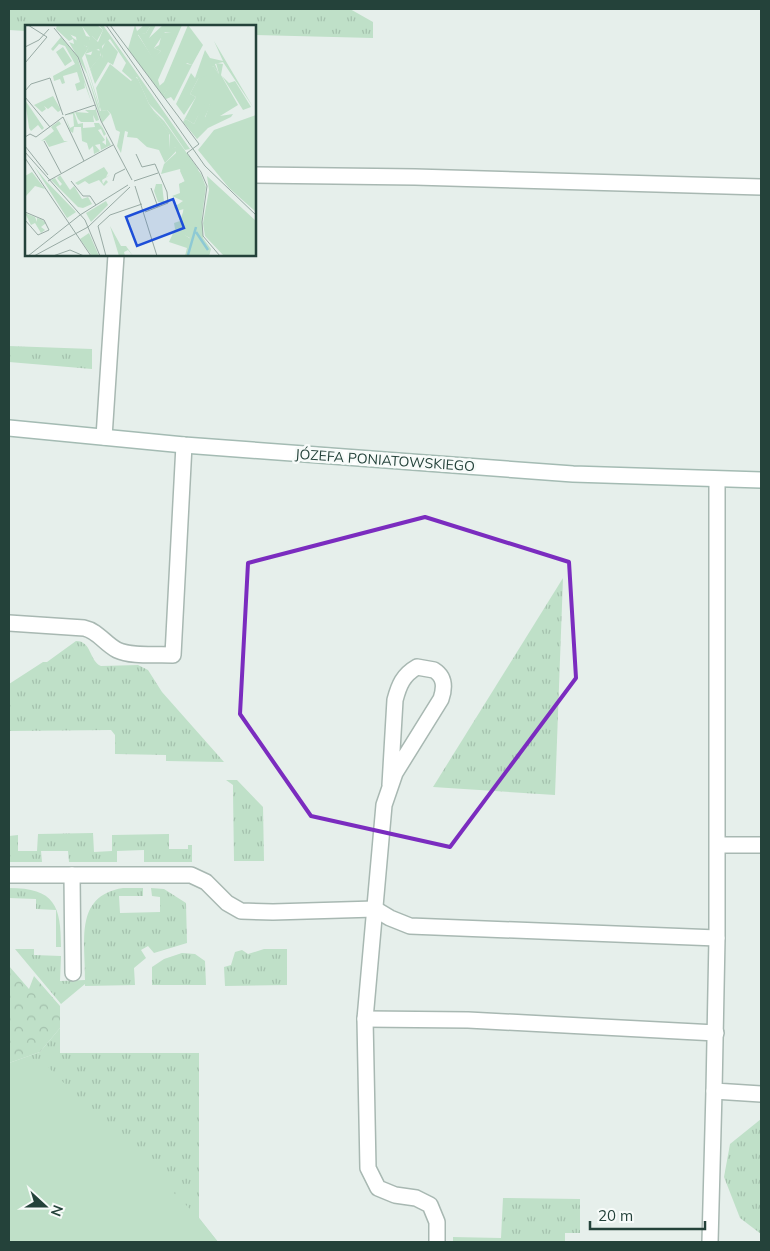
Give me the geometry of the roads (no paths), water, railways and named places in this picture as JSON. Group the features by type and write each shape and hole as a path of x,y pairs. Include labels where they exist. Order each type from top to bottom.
{"street":[{"path":"256,175 415,177 761,187"},
{"path":"104,437 116,256"},
{"name":"JÓZEFA PONIATOWSKIEGO","path":"9,428 184,445 573,474 761,480"},
{"path":"9,622 84,628 93,630 114,648 124,652 173,654 184,445"},
{"path":"710,1242 716,1033 718,845 717,480"},
{"path":"390,785 442,698 444,681 434,670 417,668 402,679 398,686 395,700 390,785 381,822 366,1019 368,1168 378,1188 395,1195 416,1198 430,1205 437,1222 437,1242"},
{"path":"718,845 761,845"},
{"path":"9,875 191,875 206,882 233,908 247,912 375,909 390,918 410,926 717,938"},
{"path":"72,875 73,973"},
{"path":"366,1019 468,1020 716,1033"},
{"path":"714,1091 761,1094"}]}
